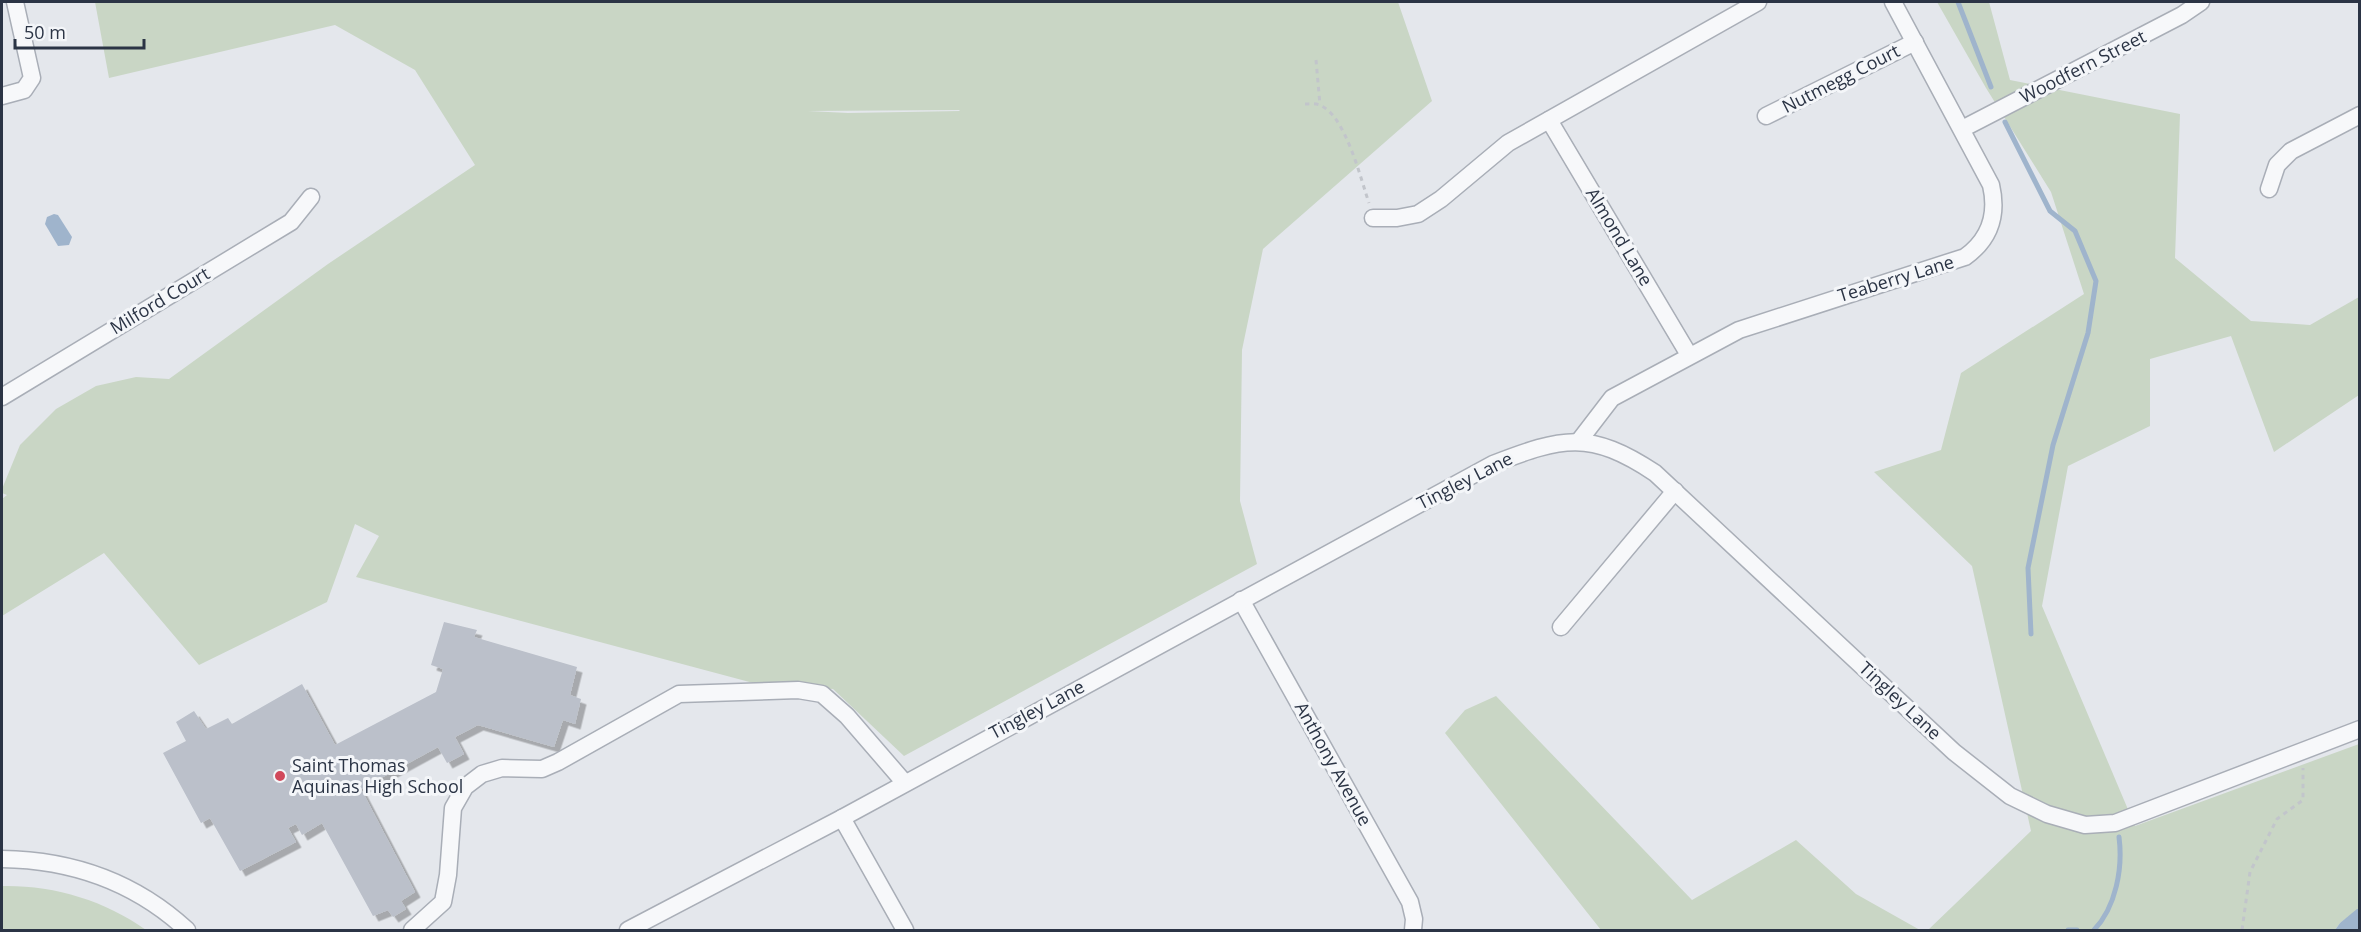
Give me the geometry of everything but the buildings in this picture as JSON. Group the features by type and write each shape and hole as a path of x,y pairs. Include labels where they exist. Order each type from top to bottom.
{"street":[{"path":"2,96 24,90 32,78 15,2"},
{"path":"1373,218 1397,218 1418,214 1441,199 1508,143 1758,2"},
{"name":"Teaberry Lane","path":"1579,441 1612,398 1739,330 1965,257 1975,249 1990,228 1994,216 1994,197 1987,174 1893,2"},
{"name":"Woodfern Street","path":"1962,129 2182,15 2201,2"},
{"name":"Nutmegg Court","path":"1766,116 1915,42"},
{"path":"2269,189 2277,165 2291,151 2360,115"},
{"name":"Almond Lane","path":"1549,120 1689,355"},
{"name":"Milford Court","path":"2,397 291,222 311,197"},
{"name":"Tingley Lane","path":"628,930 842,818 904,782 1493,464 1530,450 1579,441 1618,451 1655,473 1954,752 2010,796 2047,814 2085,825 2115,823 2360,729"},
{"path":"1561,627 1675,491"},
{"name":"Anthony Avenue","path":"1241,600 1410,902 1414,918 1413,930"},
{"path":"412,930 443,902 448,875 453,808 465,787 482,774 502,768 542,769 679,694 798,690 822,694 847,716 904,782"},
{"path":"842,818 905,930"},
{"path":"2,859 60,864 114,881 153,903 187,930"}],"path":[{"path":"1316,60 1320,105 1337,123 1352,150 1373,218"},
{"path":"1305,104 1320,105"},
{"path":"2242,930 2250,872 2277,819 2303,800 2302,751"}],"green space":[{"path":"95,2 1398,2 1432,101 1263,249 1242,350 1240,501 1257,564 904,756 833,689 757,684 356,577 379,536 355,524 327,602 199,665 104,553 2,616 2,499 7,495 2,493 2,489 20,445 56,409 96,386 136,377 169,379 328,264 475,165 415,70 335,25 109,78","holes":["959,110 848,113 808,111"]},
{"path":"1937,2 1989,2 2010,80 2180,114 2175,258 2251,321 2310,325 2359,297 2359,395 2274,452 2231,336 2150,359 2150,426 2068,466 2042,606 2135,826 2359,744 2359,909 2340,923 2335,930 1928,930 2031,831 1972,566 1874,472 1941,450 1961,373 2084,294 2051,192 1986,88"},
{"path":"1496,696 1692,900 1796,840 1856,894 1920,930 1601,930 1445,733 1465,710"},
{"path":"2,886 40,888 77,896 113,910 146,930 2,930"}],"water":[{"path":"58,215 72,237 69,245 58,246 45,224 47,217"},
{"path":"2359,909 2359,930 2335,930 2340,923"}],"waterway":[{"path":"1958,2 1991,87"},
{"path":"2005,122 2050,211 2075,231 2096,281 2088,333 2053,445 2028,568 2031,634"},
{"path":"2094,930 2102,921 2113,899 2119,874 2119,837"},
{"path":"2068,930 2077,930"}],"place":[{"name":"Saint Thomas Aquinas High School","path":"280,776"}]}
